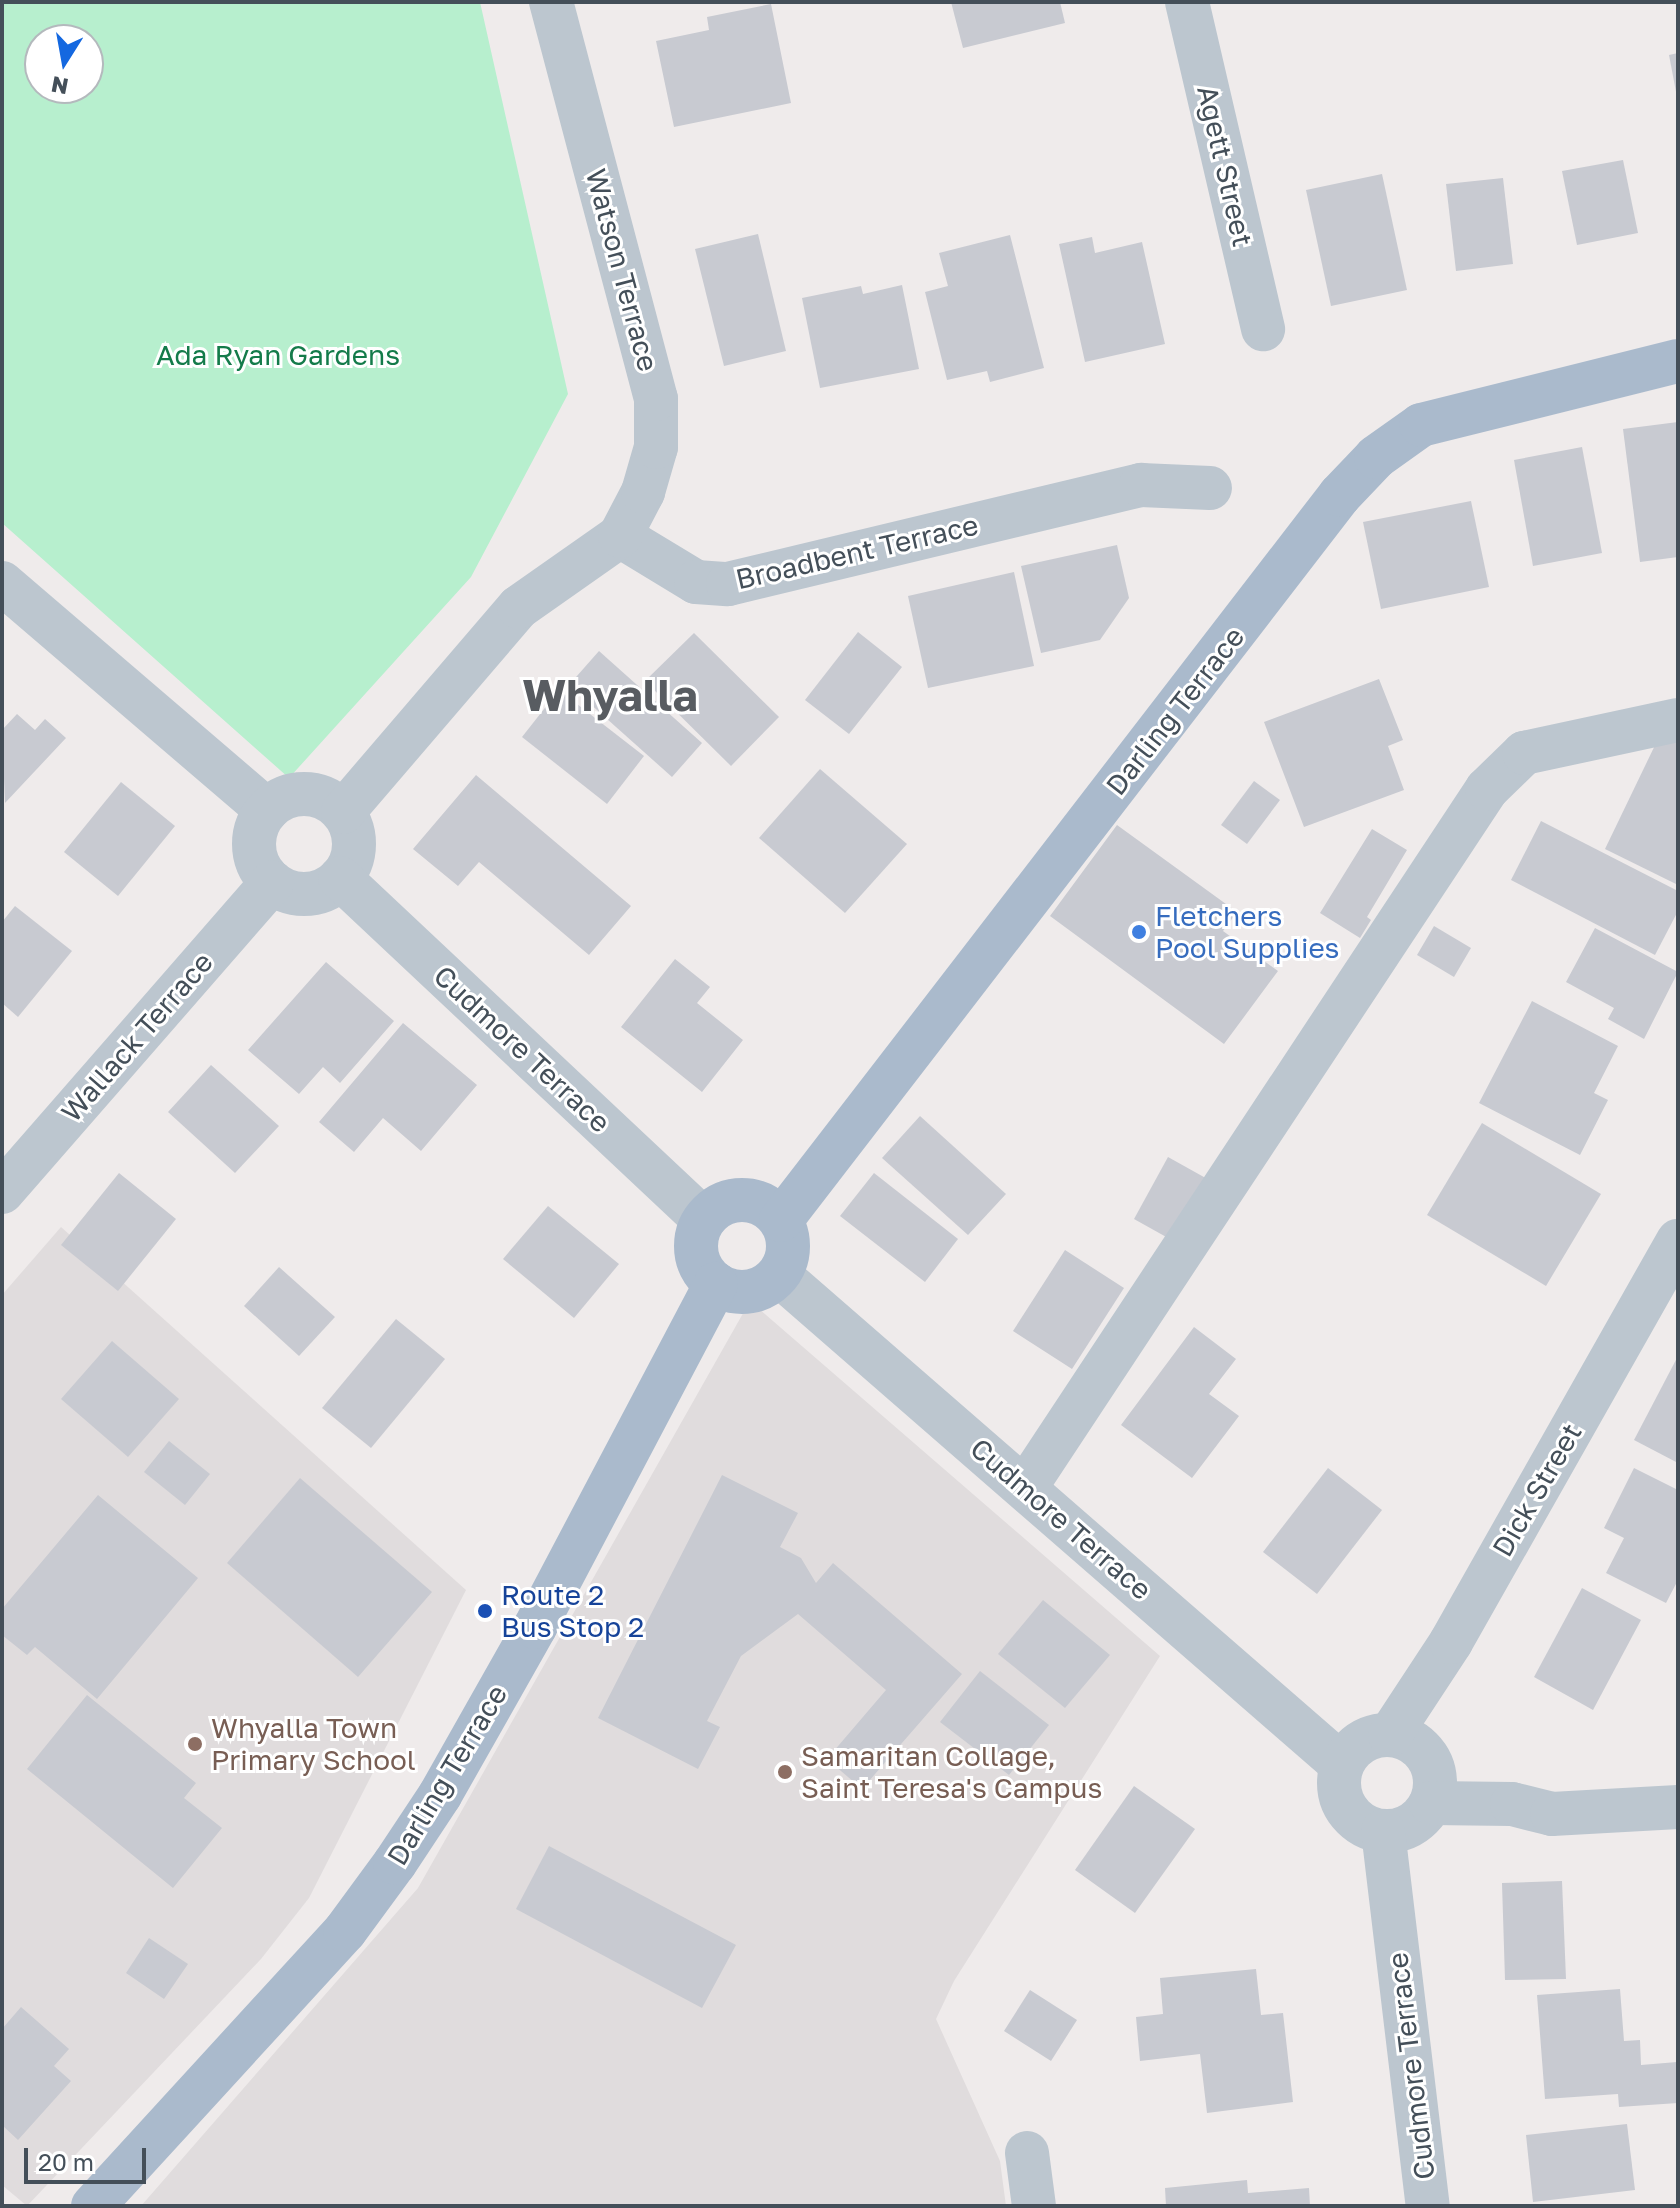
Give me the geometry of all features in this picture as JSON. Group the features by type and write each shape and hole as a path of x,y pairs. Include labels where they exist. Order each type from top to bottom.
{"main road":[{"name":"Darling Terrace","path":"781,1220 1340,495 1376,457 1421,425 1678,361"},
{"path":"727,1202 757,1202 781,1220 789,1248 779,1275 742,1292 716,1284 699,1261 698,1233 704,1220 727,1202"},
{"name":"Darling Terrace","path":"93,2206 345,1931 402,1852 535,1627 716,1284"}],"street":[{"name":"Watson Terrace","path":"551,2 656,399 656,447 643,492 620,536"},
{"name":"Agett Street","path":"1187,2 1263,329"},
{"name":"Broadbent Terrace","path":"620,536 696,582 728,584 1141,485 1210,488"},
{"path":"343,812 519,607 620,536"},
{"path":"2,583 267,810"},
{"path":"1025,1488 1487,789 1524,753 1678,720"},
{"path":"305,794 329,801 343,812 354,844 340,878 318,892 302,894 272,882 254,847 258,824 267,810 280,800 305,794"},
{"name":"Cudmore Terrace","path":"340,878 704,1220"},
{"name":"Wallack Terrace","path":"2,1192 272,882"},
{"name":"Dick Street","path":"1390,1735 1451,1642 1678,1241"},
{"name":"Cudmore Terrace","path":"779,1275 1342,1765"},
{"path":"1390,1735 1406,1739 1429,1758 1435,1788 1431,1803 1412,1825 1383,1831 1355,1820 1340,1794 1342,1765 1361,1742 1390,1735"},
{"path":"1431,1803 1512,1804 1552,1814 1678,1807"},
{"name":"Cudmore Terrace","path":"1383,1831 1428,2206"},
{"path":"1027,2153 1034,2206"}],"shaded area":[{"name":"Whyalla Town Primary School","path":"61,1227 466,1590 309,1898 261,1959 27,2206 2,2185 2,1295"},
{"name":"Samaritan Collage, Saint Teresa's Campus","path":"750,1301 1160,1656 954,1981 936,2019 1000,2161 1006,2206 141,2206 418,1888"}],"green space":[{"name":"Ada Ryan Gardens","path":"2,2 480,2 568,394 471,577 289,778 2,523"}],"building":[{"path":"951,2 1060,2 1065,23 963,48"},
{"path":"771,4 791,103 674,127 656,41 709,30 707,17"},
{"path":"1678,53 1678,97 1677,97 1669,55"},
{"path":"1623,160 1638,233 1577,245 1562,171"},
{"path":"1382,174 1407,290 1331,306 1306,190"},
{"path":"1503,178 1513,264 1456,271 1446,184"},
{"path":"758,234 786,351 724,366 695,249"},
{"path":"1010,235 1044,368 990,382 987,371 947,380 925,292 948,286 939,253"},
{"path":"1092,237 1095,253 1142,242 1165,344 1085,362 1059,244"},
{"path":"902,285 919,369 820,388 802,298 861,286 863,294"},
{"path":"1678,422 1678,557 1640,562 1623,429"},
{"path":"1582,447 1602,553 1533,566 1514,460"},
{"path":"1471,501 1489,587 1381,609 1363,522"},
{"path":"1117,545 1129,598 1100,640 1041,653 1021,566"},
{"path":"1014,572 1034,666 928,688 908,596"},
{"path":"858,632 902,667 849,734 805,700"},
{"path":"694,633 779,717 731,766 645,681"},
{"path":"599,651 702,743 672,777 569,685"},
{"path":"1379,679 1403,740 1388,746 1404,790 1304,827 1264,722"},
{"path":"559,690 644,756 607,804 522,737"},
{"path":"17,714 35,730 45,719 66,738 5,803 2,730"},
{"path":"1678,733 1678,885 1605,849 1658,739"},
{"path":"820,769 907,844 845,913 759,838"},
{"path":"476,775 631,906 589,955 479,862 458,886 413,849"},
{"path":"1254,781 1280,800 1247,844 1221,825"},
{"path":"121,782 175,826 118,896 64,852"},
{"path":"1541,821 1678,891 1678,911 1655,955 1511,880"},
{"path":"1117,825 1237,912 1223,931 1278,971 1224,1044 1050,916"},
{"path":"1372,829 1407,850 1367,917 1371,920 1360,938 1320,913"},
{"path":"15,906 72,951 18,1017 2,1003 2,922"},
{"path":"1434,926 1471,948 1454,977 1417,955"},
{"path":"1595,928 1678,972 1644,1039 1608,1019 1614,1008 1566,982"},
{"path":"675,959 710,987 697,1003 743,1040 702,1092 621,1027"},
{"path":"326,962 394,1021 340,1083 323,1067 299,1094 248,1050"},
{"path":"1532,1001 1618,1046 1594,1093 1608,1100 1580,1155 1479,1103"},
{"path":"403,1023 477,1085 421,1151 383,1118 354,1152 319,1122"},
{"path":"211,1065 279,1126 235,1173 168,1112"},
{"path":"920,1116 1006,1194 968,1235 882,1158"},
{"path":"1482,1123 1601,1194 1546,1286 1427,1215"},
{"path":"1168,1157 1211,1181 1177,1243 1134,1219"},
{"path":"119,1173 176,1219 118,1291 61,1245"},
{"path":"874,1173 958,1239 925,1282 840,1216"},
{"path":"548,1206 619,1264 574,1318 503,1259"},
{"path":"1065,1250 1124,1288 1072,1369 1013,1331"},
{"path":"279,1267 335,1317 299,1356 244,1306"},
{"path":"396,1319 445,1359 371,1448 322,1408"},
{"path":"1194,1327 1236,1359 1209,1394 1239,1416 1192,1478 1121,1425"},
{"path":"112,1341 179,1399 128,1457 61,1399"},
{"path":"1678,1356 1678,1463 1634,1440"},
{"path":"169,1441 210,1474 185,1505 144,1472"},
{"path":"1328,1468 1382,1510 1317,1594 1263,1552"},
{"path":"1634,1468 1678,1490 1678,1580 1666,1603 1606,1573 1624,1538 1604,1528"},
{"path":"722,1475 798,1513 780,1547 801,1558 816,1583 833,1563 962,1674 862,1789 827,1759 886,1690 798,1614 741,1656 707,1721 720,1727 698,1769 598,1718"},
{"path":"300,1478 432,1592 358,1677 227,1563"},
{"path":"98,1495 198,1578 97,1699 35,1647 27,1655 2,1635 2,1609"},
{"path":"1582,1588 1641,1620 1593,1710 1534,1677"},
{"path":"1043,1600 1110,1655 1065,1708 998,1654"},
{"path":"980,1671 1049,1725 1009,1775 940,1722"},
{"path":"87,1695 196,1783 184,1798 222,1828 173,1888 27,1769"},
{"path":"1134,1786 1195,1829 1135,1913 1075,1870"},
{"path":"549,1846 736,1945 702,2008 516,1909"},
{"path":"1562,1881 1566,1979 1505,1980 1502,1883"},
{"path":"149,1938 188,1964 164,1999 126,1973"},
{"path":"1256,1969 1261,2015 1283,2013 1293,2102 1207,2113 1200,2054 1140,2061 1136,2017 1163,2014 1160,1978"},
{"path":"1620,1989 1624,2041 1640,2040 1641,2065 1677,2062 1678,2103 1619,2107 1618,2094 1545,2099 1537,1995"},
{"path":"1030,1990 1077,2020 1051,2061 1004,2031"},
{"path":"21,2007 69,2049 54,2066 71,2081 18,2140 2,2125 2,2029"},
{"path":"1627,2124 1635,2190 1533,2202 1526,2135"},
{"path":"1247,2180 1248,2193 1309,2188 1310,2206 1166,2206 1165,2188"}],"place":[{"name":"Fletchers Pool Supplies","path":"1139,932"},
{"name":"Route 2 Bus Stop 2","path":"485,1611"},
{"name":"Whyalla Town Primary School","path":"195,1744"},
{"name":"Samaritan Collage, Saint Teresa's Campus","path":"785,1772"}],"district":[{"name":"Whyalla","path":"610,695"}]}
